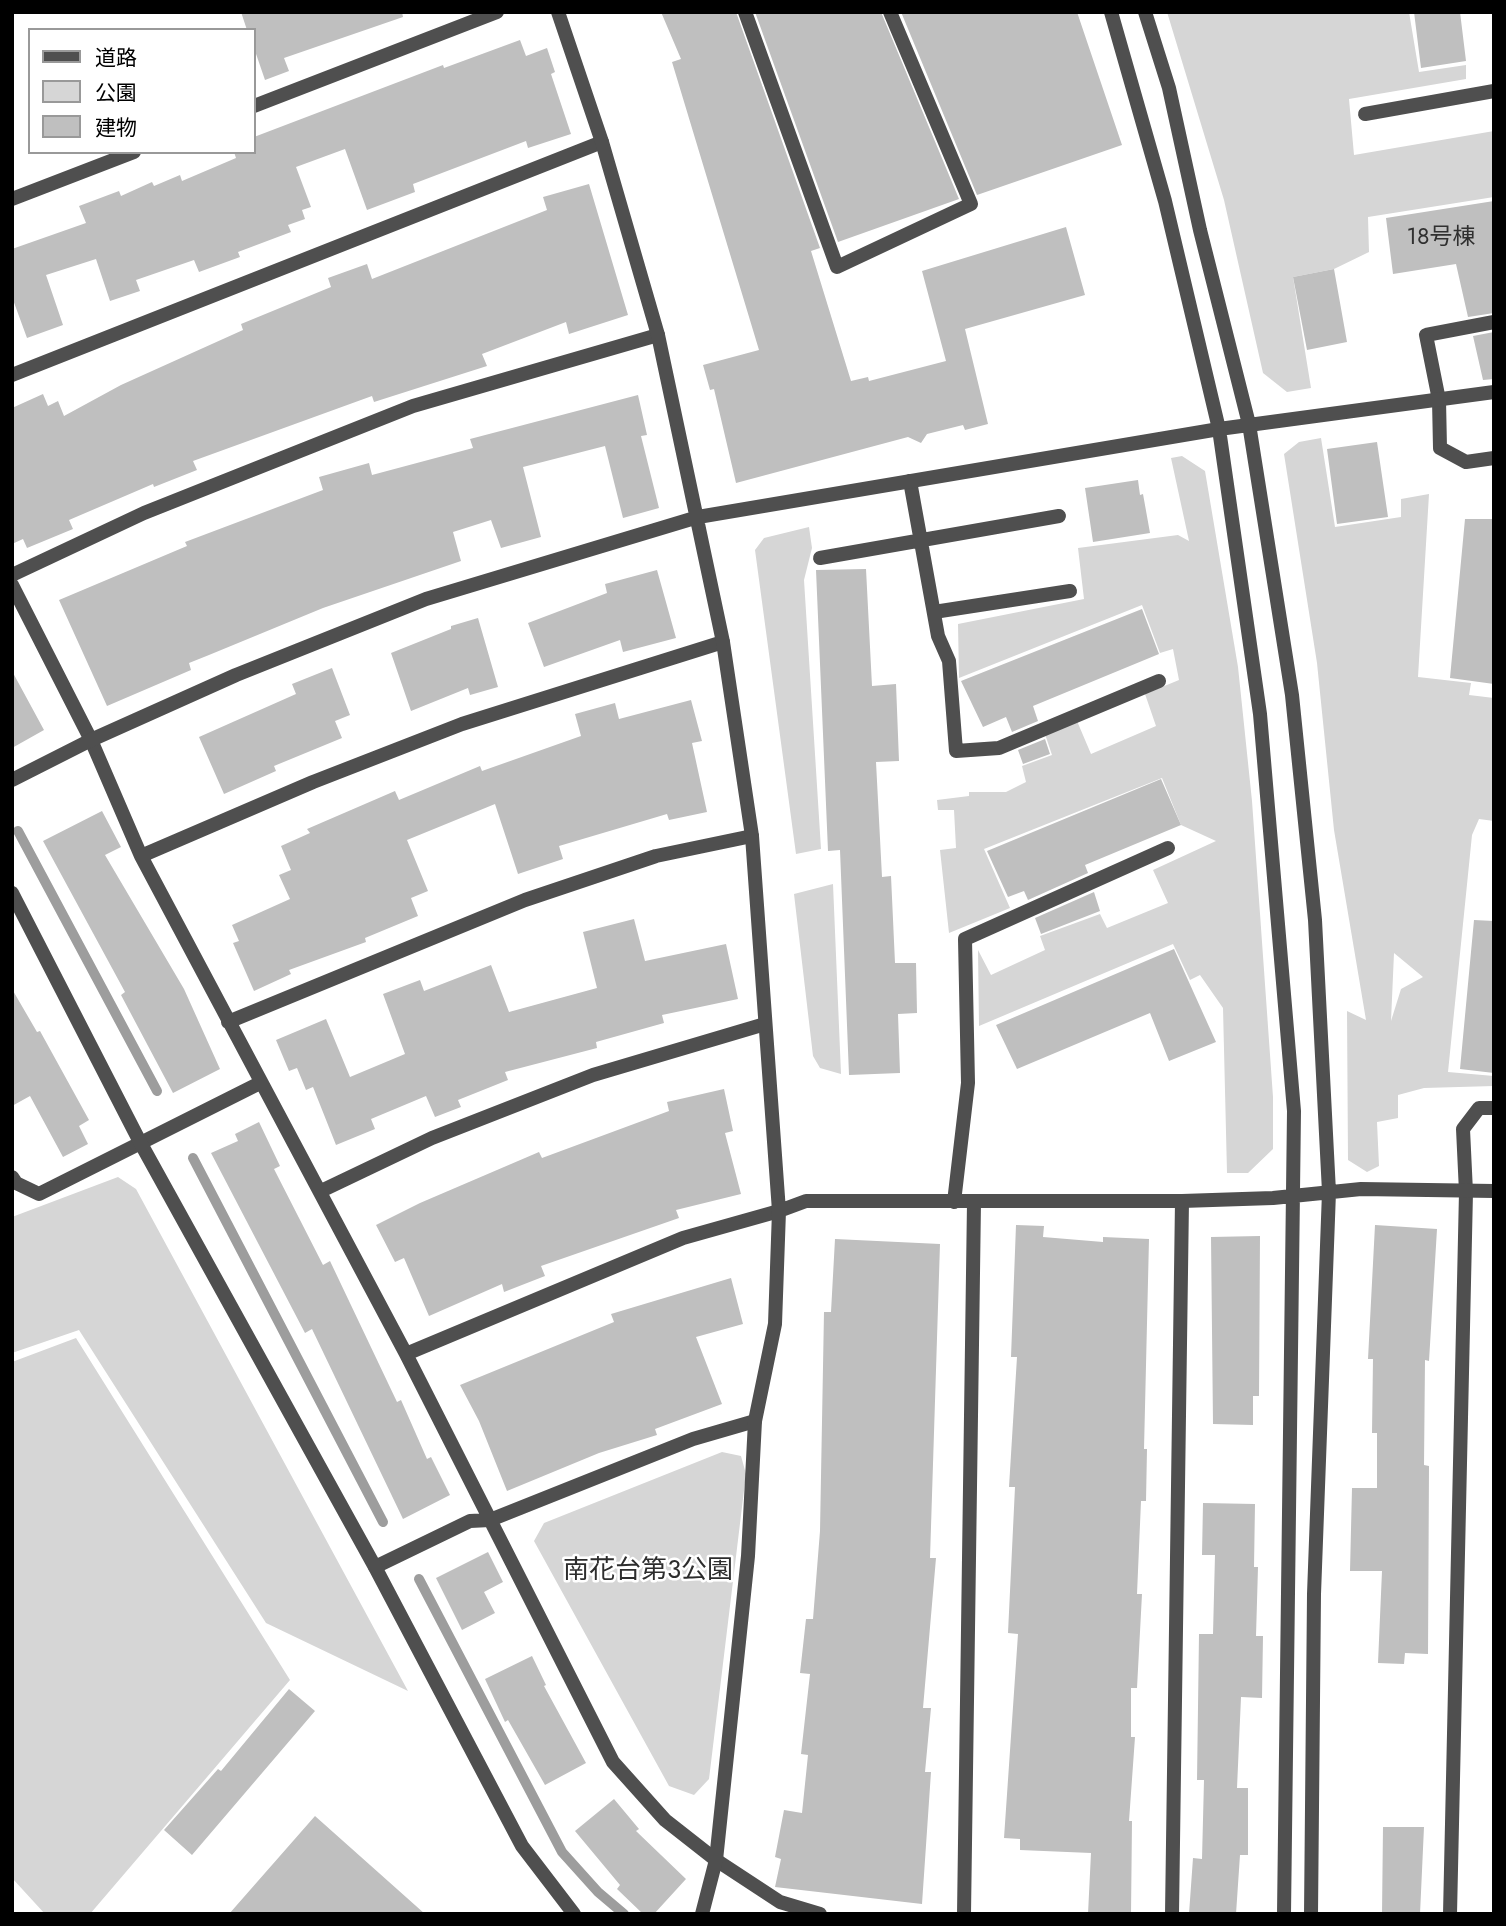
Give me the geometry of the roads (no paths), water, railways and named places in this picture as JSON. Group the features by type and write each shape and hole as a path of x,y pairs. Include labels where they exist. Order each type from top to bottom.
{"street":[{"path":"256,105 497,12"},
{"path":"558,12 603,142 658,335 723,642 752,836 779,1210 775,1324 755,1421 748,1556 716,1860 702,1914"},
{"path":"746,12 836,267 971,204 890,12"},
{"path":"1111,12 1165,201 1219,429 1260,714 1294,1111 1284,1914"},
{"path":"1145,12 1169,88 1200,230 1249,424 1296,735 1315,920 1329,1192 1314,1594 1311,1914"},
{"path":"1365,114 1494,91"},
{"path":"12,375 603,142"},
{"path":"12,199 129,154"},
{"path":"1494,322 1426,335 1438,400 1440,448 1466,461 1494,458"},
{"path":"12,575 144,513 413,406 658,335"},
{"path":"12,780 91,740 236,675 426,599 698,517 1249,424 1494,393"},
{"path":"910,481 938,636 949,661 956,751 999,748 1158,681"},
{"path":"820,558 1059,516"},
{"path":"12,585 91,740 141,856 260,1083 407,1353 613,1762 665,1821 716,1860 780,1902 820,1914"},
{"path":"934,612 1070,590"},
{"path":"141,856 313,782 462,724 723,642"},
{"path":"229,1022 526,900 656,856 752,836"},
{"path":"954,1202 968,1083 965,939 1168,848"},
{"path":"12,893 140,1142 375,1567 522,1846 574,1914"},
{"path":"321,1191 432,1138 593,1075 765,1024"},
{"path":"12,1177 16,1183 39,1194 260,1083"},
{"path":"1450,1914 1466,1192 1463,1129 1479,1108 1494,1108"},
{"path":"407,1353 683,1238 806,1201 1182,1201 1295,1196 1361,1189 1494,1191"},
{"path":"1172,1914 1182,1201"},
{"path":"964,1914 974,1202"},
{"path":"375,1567 470,1521 490,1520 693,1439 755,1421"}],"waterway":[{"path":"18,831 157,1091"},
{"path":"193,1158 383,1522"},
{"path":"419,1579 562,1852 598,1892 624,1914"}],"park label":[{"name":"南花台第3公園","path":"648,1572"}]}
